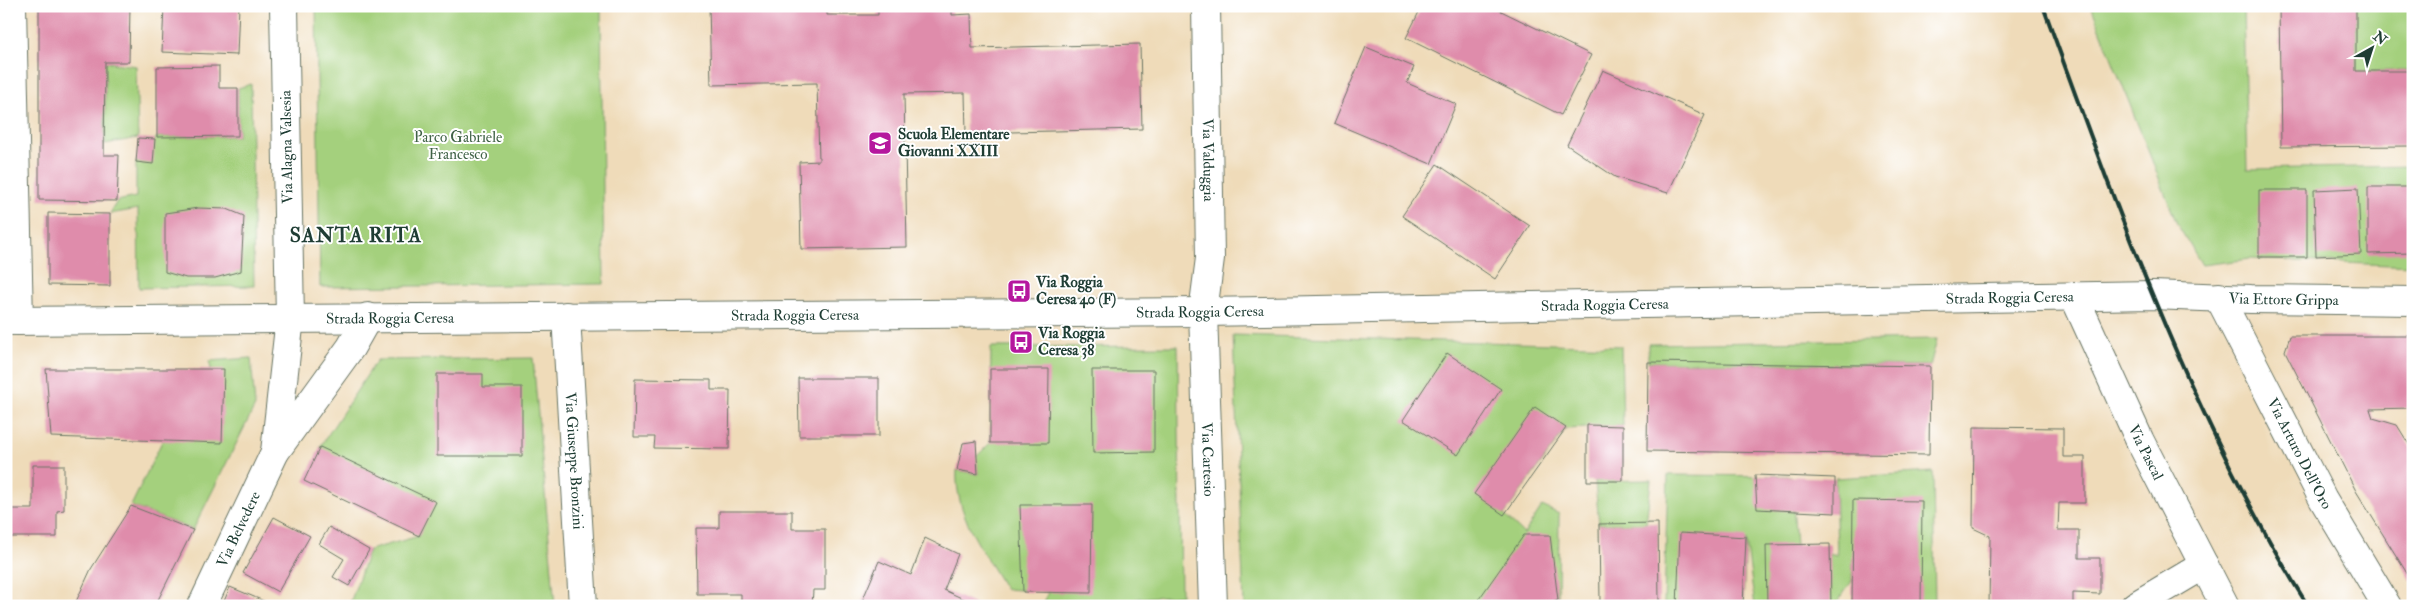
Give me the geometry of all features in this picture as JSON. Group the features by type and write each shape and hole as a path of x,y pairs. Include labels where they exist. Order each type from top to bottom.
{"street":[{"path":"12,6 12,321"},
{"name":"Via Alagna Valsesia","path":"284,6 290,318"},
{"name":"Via Valduggia","path":"1203,312 1210,258 1206,6"},
{"name":"Strada Roggia Ceresa","path":"12,321 1203,312 2153,295"},
{"name":"Via Ettore Grippa","path":"2153,295 2413,301"},
{"name":"Via Pascal","path":"2074,296 2140,441 2225,606"},
{"name":"Via Arturo Dell'Oro","path":"2219,297 2323,499 2387,606"},
{"name":"Via Cartesio","path":"1203,312 1212,606"},
{"name":"Via Giuseppe Bronzini","path":"566,316 584,606"},
{"name":"Via Belvedere","path":"202,606 275,452 351,346 368,317"},
{"name":"Via Belvedere","path":"275,452 290,318"},
{"path":"2135,606 2204,565"}],"green space":[{"name":"Parco Gabriele Francesco","path":"316,6 601,6 604,284 320,287"},
{"path":"2091,6 2243,6 2247,169 2413,166 2413,266 2250,259 2202,265 2177,224"},
{"path":"2356,6 2410,6 2413,71 2356,71"},
{"path":"105,62 136,66 138,138 105,144"},
{"path":"251,84 254,286 139,288 138,209 110,214 117,201 136,197 136,162 157,137 238,136 238,88"},
{"path":"1233,335 1621,346 1623,426 1566,429 1504,515 1524,534 1542,506 1559,514 1558,606 1244,606"},
{"path":"1937,339 1930,366 1648,362 1648,344"},
{"path":"1178,346 1181,595 1140,598 1112,606 1043,606 1048,592 1005,589 965,517 957,486 957,470 978,474 976,457 990,443 991,347"},
{"path":"251,358 255,406 193,530 131,506 166,433 211,368 209,361"},
{"path":"533,358 555,606 349,606 369,550 419,536 320,447 377,360"},
{"path":"1933,472 1935,606 1905,606 1853,559 1852,581 1835,606 1755,606 1746,540 1743,606 1664,606 1668,475 1791,476 1796,545 1837,555 1835,478"},
{"path":"1651,480 1646,524 1599,524 1595,481"}],"building":[{"path":"39,6 130,6 129,62 105,62 104,155 119,155 117,201 39,200"},
{"path":"164,6 239,6 237,55 162,52"},
{"path":"709,6 827,6 827,15 878,15 878,6 952,6 952,15 971,14 972,48 1140,44 1142,129 966,133 965,93 904,94 907,247 801,249 799,162 819,161 817,83 711,85"},
{"path":"1422,6 1491,6 1591,55 1561,115 1406,38"},
{"path":"2279,6 2356,6 2356,71 2413,71 2413,146 2281,147"},
{"path":"1366,47 1414,67 1407,83 1456,104 1431,164 1334,123"},
{"path":"219,66 219,88 238,88 238,136 157,137 157,67"},
{"path":"1603,70 1705,115 1668,193 1615,177 1567,145"},
{"path":"138,138 155,139 153,164 136,162"},
{"path":"1437,164 1530,226 1495,279 1402,216"},
{"path":"2368,187 2413,187 2413,253 2368,254"},
{"path":"2358,188 2361,254 2316,256 2314,190"},
{"path":"2259,190 2307,190 2307,257 2259,257"},
{"path":"198,208 227,209 244,216 241,271 215,278 186,278 165,272 165,213"},
{"path":"48,213 110,214 110,286 48,285"},
{"path":"2290,336 2413,336 2413,408 2370,409 2373,418 2397,425 2413,451 2413,583 2356,491 2285,351"},
{"path":"1447,353 1501,389 1458,455 1403,420"},
{"path":"1648,362 1930,366 1929,455 1647,451"},
{"path":"46,369 224,369 222,443 51,437"},
{"path":"990,369 1049,369 1048,443 990,443"},
{"path":"1092,370 1154,370 1154,452 1093,453"},
{"path":"437,374 483,374 483,387 522,387 522,456 437,456"},
{"path":"798,378 879,378 879,436 799,436"},
{"path":"635,379 711,380 711,390 730,390 729,449 654,448 655,437 634,437"},
{"path":"1535,407 1566,428 1504,515 1474,494"},
{"path":"1587,425 1623,426 1623,481 1587,481"},
{"path":"1974,427 2063,428 2063,457 2085,457 2085,503 2059,503 2058,530 2079,530 2079,558 2100,558 2100,594 2073,593 2073,606 1989,606 1990,536 1973,528"},
{"path":"976,441 978,474 957,470 963,443"},
{"path":"320,447 436,502 419,536 304,481"},
{"path":"33,465 64,465 64,510 57,511 57,537 6,537 6,509 33,509"},
{"path":"1755,475 1835,478 1835,513 1757,509"},
{"path":"1853,500 1922,501 1921,606 1852,606"},
{"path":"1020,505 1092,505 1091,593 1023,592"},
{"path":"131,506 193,530 155,606 74,606 91,569"},
{"path":"719,511 792,511 792,529 825,529 825,590 813,590 812,606 741,606 741,594 697,594 696,528 719,528"},
{"path":"274,517 310,536 278,592 243,573"},
{"path":"1658,523 1659,603 1600,603 1599,524"},
{"path":"329,527 369,550 349,586 333,577 344,559 319,544"},
{"path":"1680,533 1746,537 1743,606 1677,606"},
{"path":"1524,535 1550,535 1558,600 1546,606 1474,606"},
{"path":"925,538 958,554 944,590 979,606 860,606 879,561 911,575"},
{"path":"1830,544 1831,606 1767,606 1766,545"},
{"path":"230,587 276,606 222,606"}],"railway":[{"path":"2043,6 2129,237 2193,389 2228,464 2308,606"}],"place":[{"name":"Scuola Elementare Giovanni XXIII","path":"880,143"},
{"name":"Via Roggia Ceresa 40 (F)","path":"1019,291"},
{"name":"Via Roggia Ceresa 38","path":"1021,342"}],"district":[{"name":"SANTA RITA","path":"356,235"}]}
